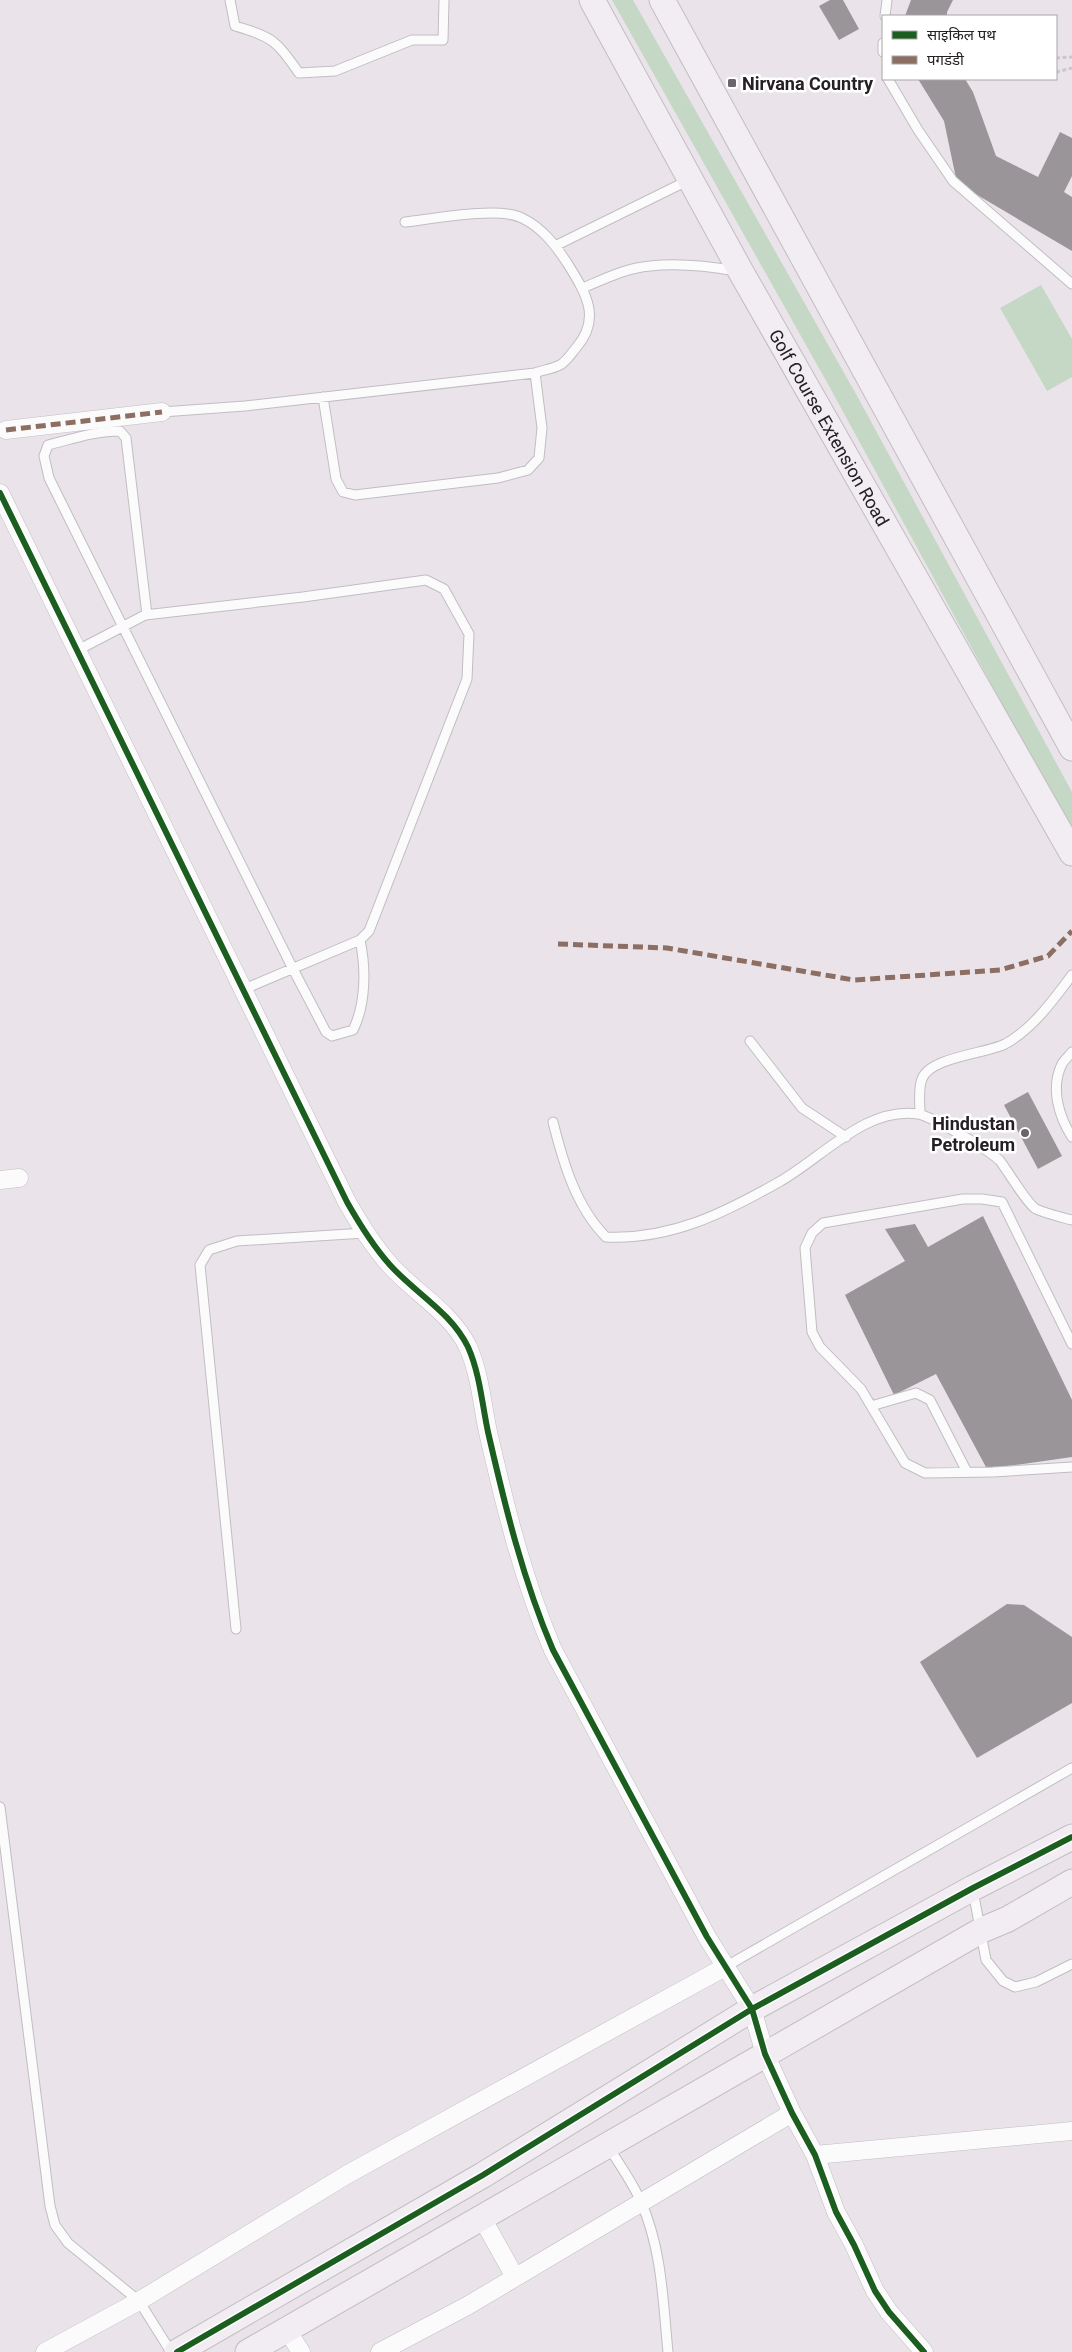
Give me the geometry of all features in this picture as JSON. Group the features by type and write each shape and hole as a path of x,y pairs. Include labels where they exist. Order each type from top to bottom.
{"street":[{"name":"Golf Course Extension Road","path":"592,0 741,272 1072,853"},
{"path":"662,0 1072,748"},
{"path":"3,430 162,412"},
{"path":"0,493 328,1165 364,1233 390,1266 457,1328 468,1348 481,1393 488,1431 520,1562 539,1617 568,1679 725,1967 752,2009 765,2054 792,2113 815,2155 836,2212 854,2245 875,2291 889,2312 924,2352"},
{"path":"0,1180 19,1178"},
{"path":"176,2352 483,2175 752,2009 973,1888 1072,1837"},
{"path":"248,2352 982,1930 1008,1919 1072,1882"},
{"path":"45,2352 139,2301 348,2174 725,1967"},
{"path":"380,2352 467,2306 792,2113"},
{"path":"815,2155 1072,2131"},
{"path":"482,2218 515,2277"},
{"path":"287,2330 302,2352"}],"lane":[{"path":"230,0 235,26 262,34 279,45 299,73 334,72 412,40 443,40 444,0"},
{"path":"885,15 888,0"},
{"path":"889,80 918,130 953,181 1072,284"},
{"path":"557,245 690,179"},
{"path":"162,412 323,397 535,373 562,364 583,340 590,318 589,305 583,288 557,245 521,217 505,213 405,222"},
{"path":"583,288 624,271 650,266 704,266 741,272"},
{"path":"323,397 336,479 343,492 355,494 498,478 528,470 539,458 542,428 535,373"},
{"path":"147,614 126,438 120,431 102,432 48,445 44,456 49,478 293,969 326,1032 332,1036 353,1030 359,1017 364,956 360,940"},
{"path":"76,651 147,614 303,597 426,580 444,589 469,634 467,679 369,931 360,940 242,990"},
{"path":"920,1114 922,1079 932,1067 1004,1044 1024,1031 1050,1005 1072,976"},
{"path":"750,1041 802,1108 846,1137"},
{"path":"1072,1052 1062,1064 1056,1087 1062,1120 1072,1137"},
{"path":"554,1122 562,1155 572,1182 594,1225 606,1237 625,1238 664,1233 694,1225 780,1181 871,1120 892,1114 920,1114 950,1129 998,1159 1034,1208 1072,1220"},
{"path":"1072,1344 1002,1202 963,1199 822,1223 812,1233 806,1248 812,1332 820,1347 861,1389 904,1463 925,1473 1072,1467"},
{"path":"236,1629 200,1265 210,1250 237,1241 364,1233"},
{"path":"871,1406 916,1393 930,1400 967,1472"},
{"path":"725,1967 1072,1768"},
{"path":"0,1807 50,2206 55,2225 68,2243 139,2301 171,2352"},
{"path":"973,1888 986,1960 1003,1981 1015,1987 1036,1982 1072,1964"},
{"path":"608,2146 641,2201 654,2237 661,2281 668,2352"}],"path":[{"path":"1057,58 1072,57"},
{"path":"1057,72 1072,68"}],"green space":[{"path":"612,0 633,0 856,394 1072,792 1072,832 829,386"},
{"path":"1041,285 1072,339 1072,377 1047,391 1000,308"}],"building":[{"path":"830,0 843,0 859,29 839,40 819,6"},
{"path":"911,0 953,0 947,15 905,15"},
{"path":"919,80 966,80 973,92 996,156 1038,177 1060,132 1072,138 1072,176 1064,192 1072,197 1072,251 957,183 944,121"},
{"path":"1028,1092 1062,1156 1038,1169 1004,1105"},
{"path":"983,1216 1072,1400 1072,1457 987,1469 936,1374 894,1395 845,1295 905,1261 885,1229 915,1224 928,1247"},
{"path":"1007,1604 1024,1605 1072,1637 1072,1703 977,1758 920,1662"}],"marked path":[{"path":"6,430 162,412"},
{"path":"558,944 667,948 854,980 1000,970 1048,956 1072,931"}],"cycle path":[{"path":"0,493 347,1202 367,1235 384,1258 452,1323 468,1347 478,1378 488,1432 516,1542 542,1624 553,1650 707,1937 752,2009 765,2054 792,2113 815,2155 836,2212 854,2245 875,2291 889,2312 924,2352"},
{"path":"177,2352 483,2175 752,2009 973,1888 1072,1837"}],"place":[{"name":"Nirvana Country","path":"732,83"},
{"name":"Hindustan Petroleum","path":"1025,1133"}]}
